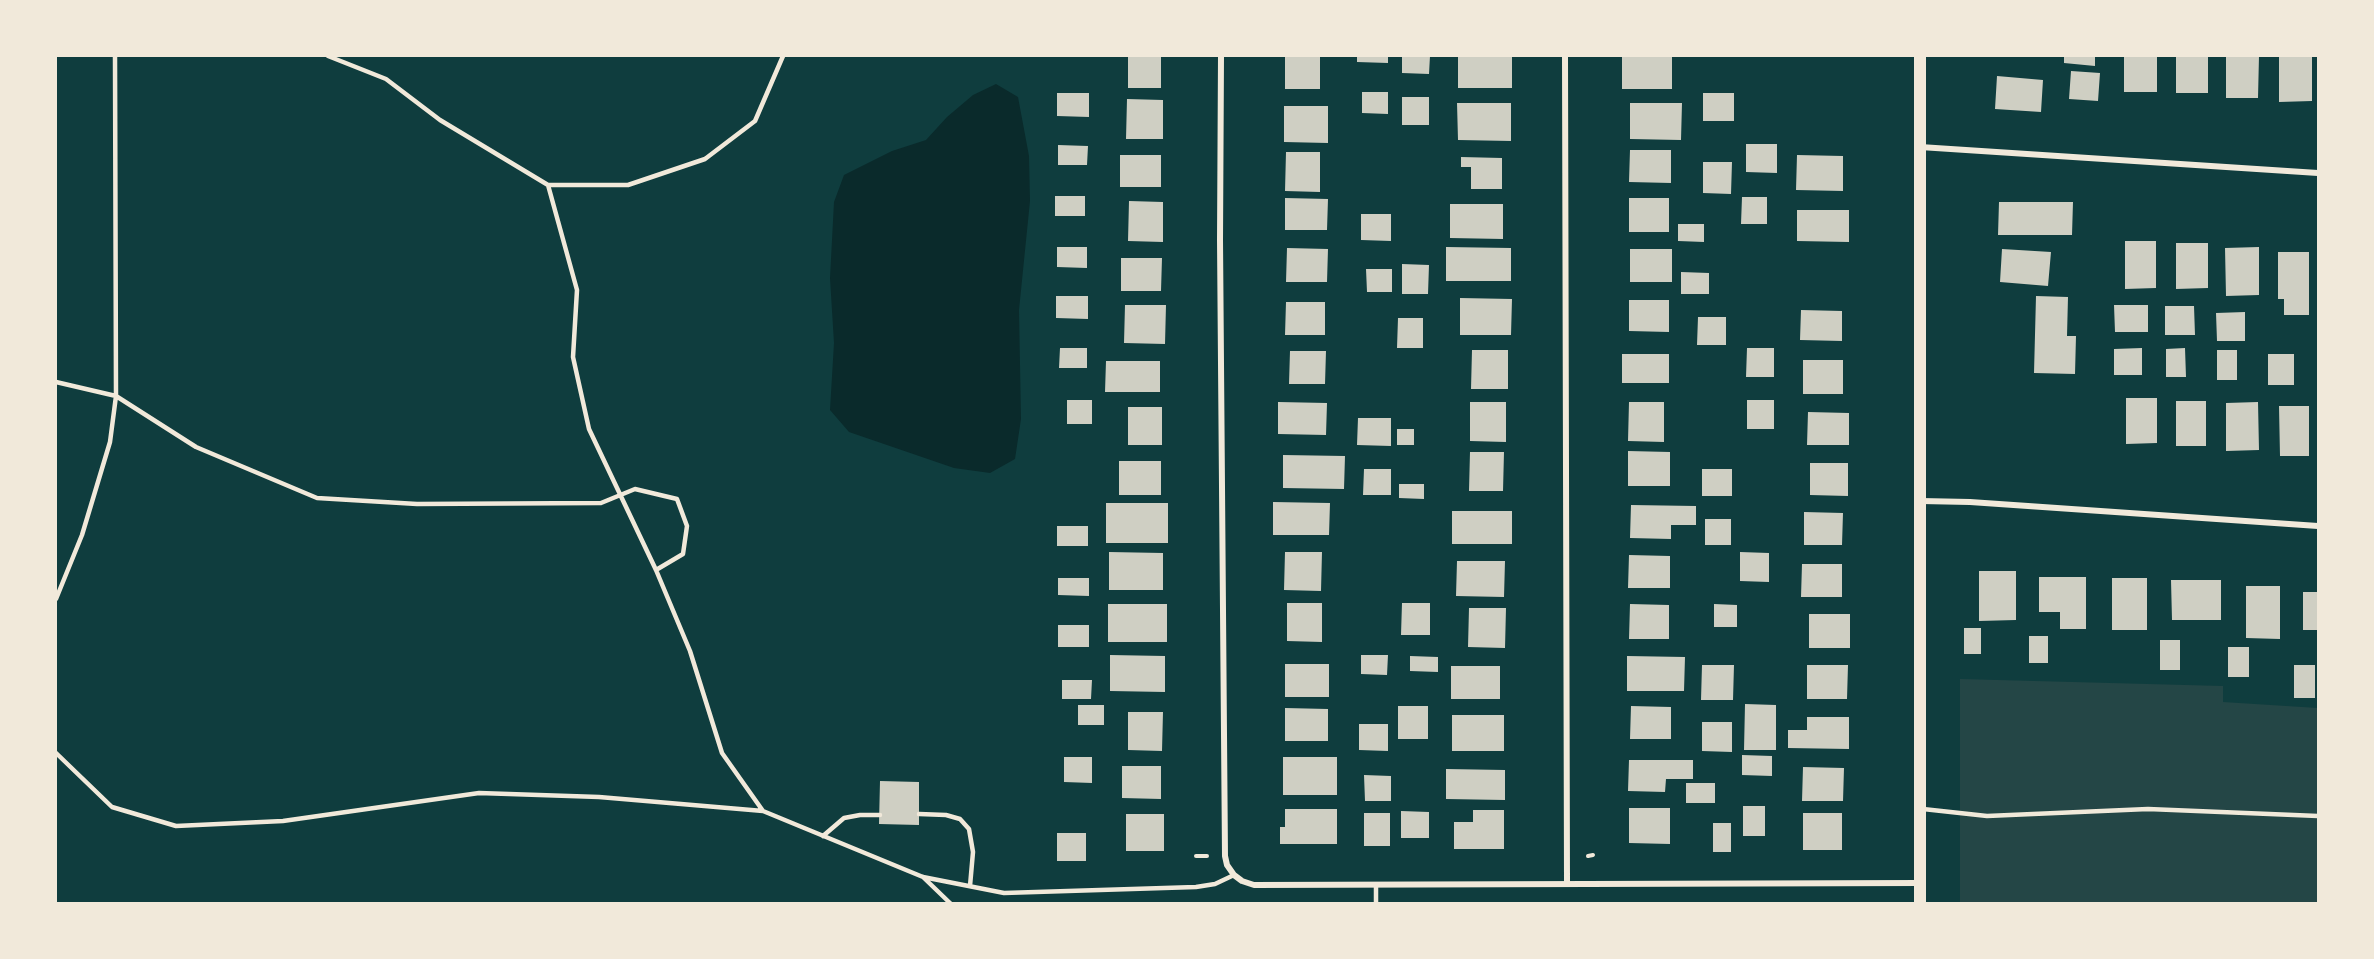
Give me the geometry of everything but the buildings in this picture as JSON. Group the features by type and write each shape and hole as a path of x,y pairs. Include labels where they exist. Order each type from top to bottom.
{"main road":[{"path":"1920,56 1920,903"}],"street":[{"path":"1221,56 1224,856 1234,875 1254,885 1920,883"},
{"path":"1565,56 1567,884"},
{"path":"1920,147 2319,173"},
{"path":"1920,501 1957,501 2319,526"}],"lane":[{"path":"56,598 82,535 110,442 116,396 115,56"},
{"path":"328,56 386,79 440,120 548,186 628,185 705,159 755,121 783,56"},
{"path":"548,186 577,290 573,357 589,429 656,570 690,651 722,753 763,811"},
{"path":"56,382 116,396 196,447 317,498 417,504 602,503 635,489 677,499 687,526 683,554 656,570"},
{"path":"56,753 112,807 176,826 283,821 479,793 599,797 763,811 922,877 1004,893 1196,887 1215,884 1234,875"},
{"path":"1920,809 1987,816 2148,809 2319,816"},
{"path":"919,814 946,815 960,819 969,830 973,852 970,886"},
{"path":"824,836 844,818 880,815"},
{"path":"922,877 951,903"},
{"path":"1376,885 1376,903"}],"path":[{"path":"1196,856 1207,856"}],"shaded area":[{"path":"996,84 1018,97 1029,156 1030,201 1019,310 1021,419 1015,459 990,473 954,468 849,432 830,410 834,343 830,278 834,202 844,175 892,151 926,140 947,117 973,95"},
{"path":"1960,679 2223,686 2223,702 2318,708 2318,903 1960,904"}]}
